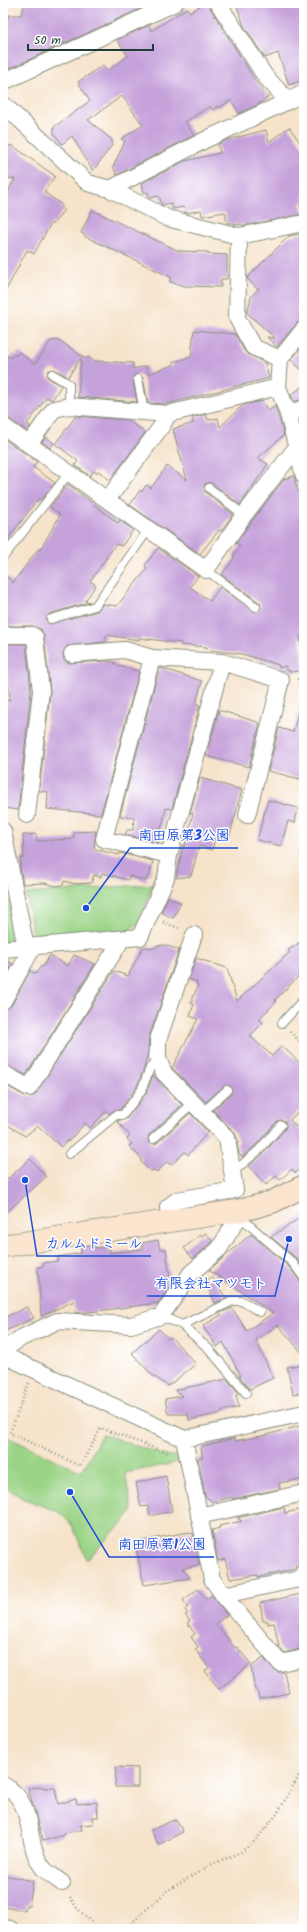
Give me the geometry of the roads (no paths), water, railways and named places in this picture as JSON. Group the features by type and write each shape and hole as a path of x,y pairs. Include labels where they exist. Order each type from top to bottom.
{"street":[{"path":"3,82 175,3"},
{"path":"218,3 265,76 288,100"},
{"path":"110,189 209,138 304,93"},
{"path":"3,104 88,183 110,189 167,218 239,236 304,223"},
{"path":"239,236 237,318 253,347 280,359"},
{"path":"304,329 280,359 278,387 288,414 304,476"},
{"path":"30,443 54,408 69,406 168,414 278,387"},
{"path":"288,414 304,408"},
{"path":"108,499 163,424 168,414"},
{"path":"3,426 30,443 69,473 108,499 148,530 206,570 244,515 296,448"},
{"path":"3,635 32,635 35,637 41,691 27,815"},
{"path":"72,654 125,650 152,658 222,662 281,680 247,815"},
{"path":"152,658 104,839 169,855"},
{"path":"3,949 140,937 166,878 169,855 222,662"},
{"path":"3,831 29,947 3,1001"},
{"path":"169,1221 168,1207 177,1200 235,1190 227,1138 164,1073 158,1059 158,1040 194,935"},
{"path":"3,1073 29,1088 122,939"},
{"path":"3,1246 169,1221 241,1213 272,1202 304,1186"},
{"path":"3,1350 21,1338 57,1322 132,1325 161,1316 191,1273 219,1249 241,1213"},
{"path":"3,1355 184,1439 304,1413"},
{"path":"184,1439 212,1579 223,1595 280,1663 304,1658"},
{"path":"199,1516 304,1493"},
{"path":"223,1595 304,1578"},
{"path":"3,1785 10,1789 20,1800 29,1820 34,1850 44,1869 62,1882"},
{"path":"3,1928 10,1929"}],"lane":[{"path":"52,374 69,384 69,406"},
{"path":"138,379 144,412"},
{"path":"5,555 69,473"},
{"path":"208,488 244,515"},
{"path":"52,619 95,606 148,530"},
{"path":"206,570 256,607"},
{"path":"282,1023 304,999"},
{"path":"68,1154 116,1115 123,1115 141,1091 150,1068 158,1059"},
{"path":"153,1139 227,1090"},
{"path":"232,1173 259,1150 281,1125"},
{"path":"241,1213 292,1263 304,1278"},
{"path":"182,1325 233,1301 242,1301 260,1312"},
{"path":"161,1316 182,1325 209,1349 246,1393"}],"place":[{"name":"南田原第3公園","path":"86,908"},
{"name":"カルムドミール","path":"25,1180"},
{"name":"有限会社マツモト","path":"289,1239"},
{"name":"南田原第1公園","path":"70,1492"}]}
